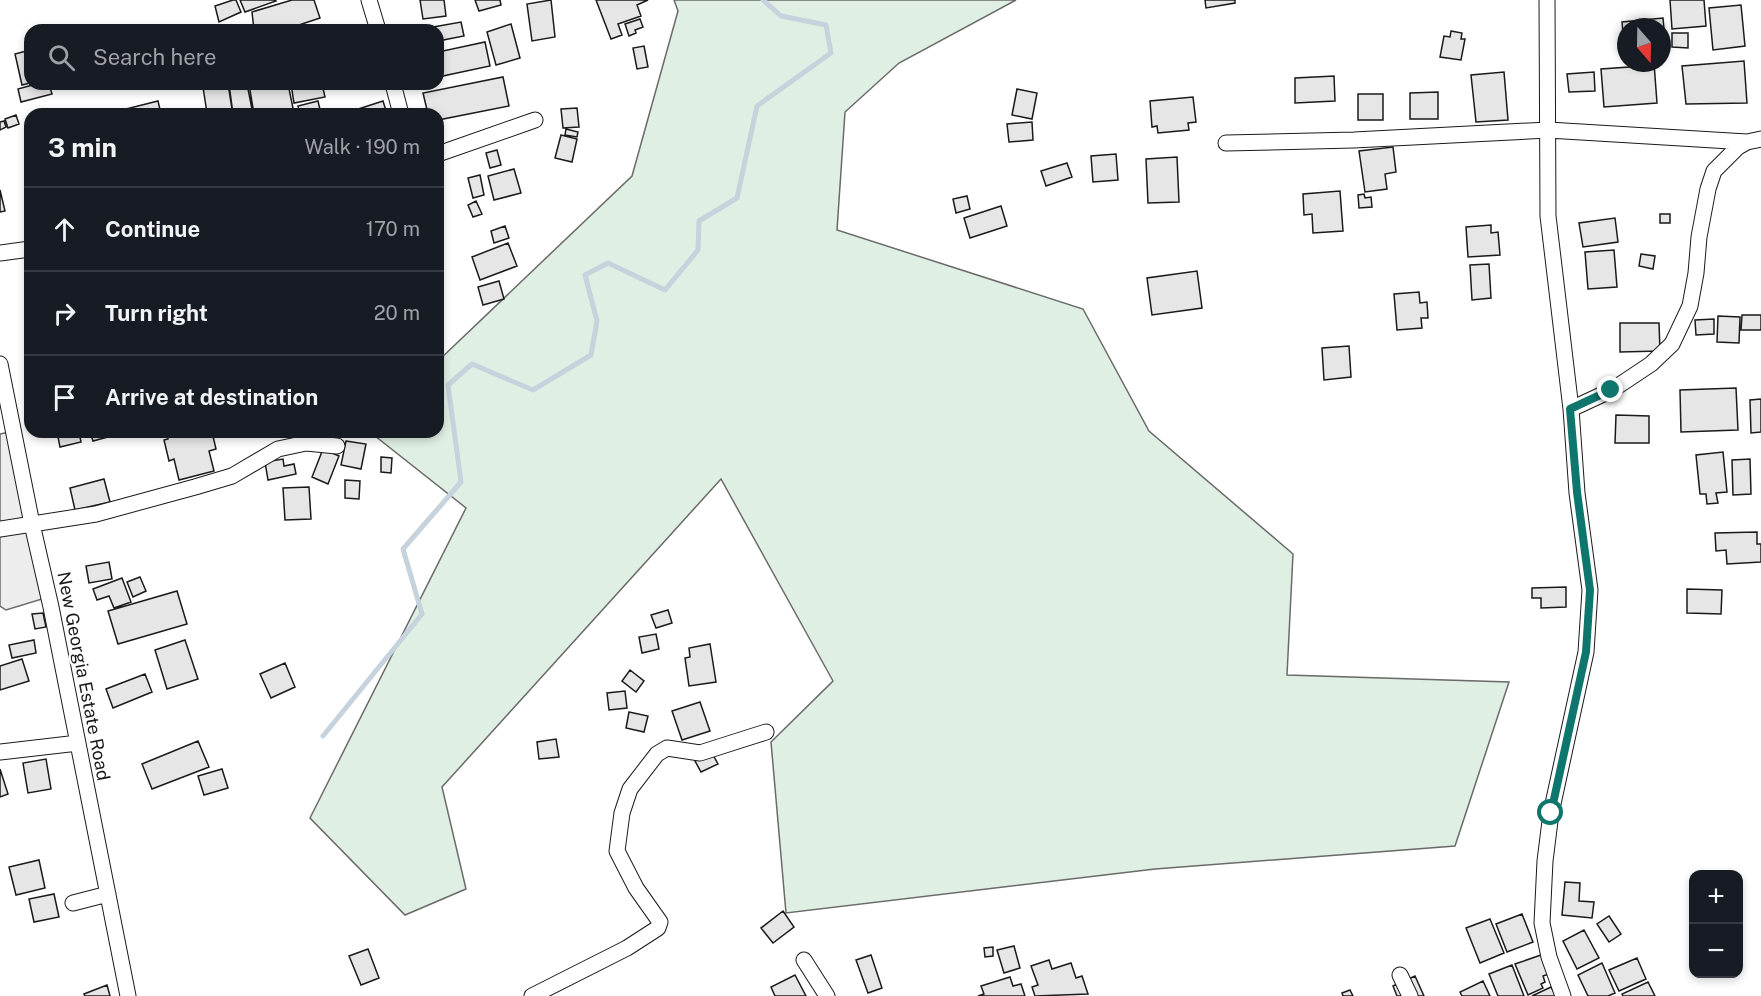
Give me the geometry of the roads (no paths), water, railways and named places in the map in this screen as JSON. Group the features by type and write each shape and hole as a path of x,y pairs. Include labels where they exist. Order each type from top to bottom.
{"street":[{"path":"369,0 376,24"},
{"path":"1547,0 1548,216 1577,492 1590,590 1586,652 1551,813 1545,861 1542,923 1549,957 1563,996"},
{"path":"395,90 399,108"},
{"path":"444,152 535,120"},
{"path":"1226,143 1354,140 1548,130 1754,141"},
{"path":"1570,409 1611,390 1651,364 1672,344 1690,306 1699,237 1708,189 1714,171 1738,147 1754,141"},
{"path":"0,253 24,250"},
{"name":"New Georgia Estate Road","path":"0,364 128,996"},
{"path":"0,529 96,514 232,476 294,439 306,443 337,446"},
{"path":"532,996 627,948 658,928 660,922 636,888 616,850 622,813 630,789 657,753 667,748 700,753 766,732"},
{"path":"0,752 78,743"},
{"path":"73,903 108,894"},
{"path":"804,960 827,996"},
{"path":"1400,975 1410,996"}],"waterway":[{"path":"323,736 422,614 403,549 461,482 448,385 472,364 533,390 591,355 597,321 585,275 608,263 665,290 698,250 699,221 737,198 757,106 831,53 826,25 781,16 763,0"}]}
